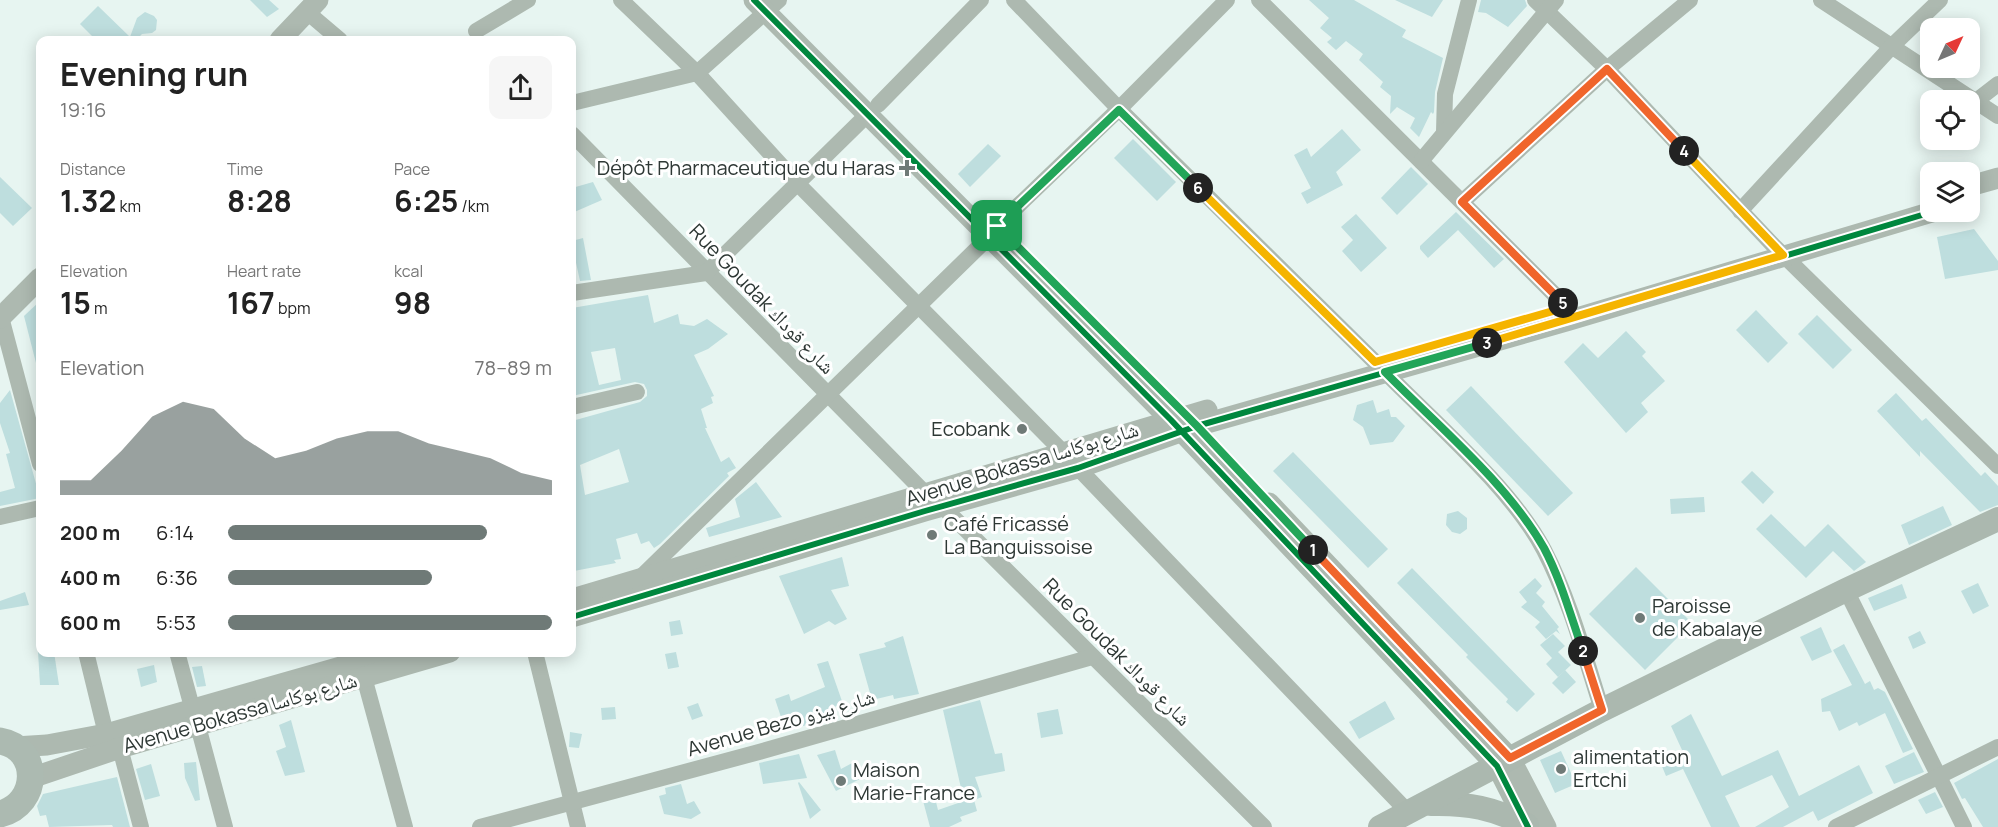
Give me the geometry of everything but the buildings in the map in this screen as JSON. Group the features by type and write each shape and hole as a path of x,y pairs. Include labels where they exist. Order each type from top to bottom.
{"main road":[{"path":"1380,827 1602,710 1846,590 1998,519"},
{"path":"6,817 26,797 31,778 26,761 7,744"},
{"path":"1417,809 1464,803 1500,812 1534,826"}],"street":[{"path":"476,31 528,0"},
{"path":"621,0 697,73 798,184 1063,452"},
{"path":"576,292 706,273 873,110 981,0"},
{"path":"1014,0 1119,110 1380,367 1516,508 1544,549 1562,590 1602,710"},
{"path":"640,579 1119,110 1227,0"},
{"path":"1260,0 1567,307"},
{"path":"1444,132 1445,94 1469,0"},
{"path":"1462,202 1607,69 1690,0"},
{"path":"1821,0 1960,90"},
{"path":"1740,211 1893,45 1940,0"},
{"path":"576,102 697,73 770,3 1184,424 1504,762 1534,826"},
{"path":"1421,161 1546,3 1740,211 1998,466"},
{"path":"284,36 313,6 337,36"},
{"path":"1980,98 1998,84"},
{"path":"1980,104 1998,116"},
{"name":"Rue Goudak شارع قوداك","path":"576,138 706,273 924,492"},
{"path":"1980,183 1998,178"},
{"path":"1980,198 1998,192"},
{"name":"Avenue Bokassa شارع بوكاسا","path":"576,598 1063,452 1184,424 1380,367 1778,249 1920,201"},
{"name":"Avenue Bokassa شارع بوكاسا","path":"1380,367 1567,307 1778,249 1920,215"},
{"path":"35,419 0,317 36,282"},
{"path":"576,405 638,392"},
{"name":"Avenue Bokassa شارع بوكاسا","path":"576,616 942,506 1078,468 1184,424"},
{"path":"1078,468 1417,809"},
{"name":"Rue Goudak شارع قوداك","path":"942,506 1264,827"},
{"path":"0,517 36,509"},
{"path":"1846,590 1964,827"},
{"path":"88,657 141,827"},
{"path":"178,657 225,827"},
{"name":"Avenue Bokassa شارع بوكاسا","path":"31,778 113,741 195,719 380,657"},
{"name":"Avenue Bokassa شارع بوكاسا","path":"361,664 413,657"},
{"path":"536,657 578,827"},
{"name":"Avenue Bezo شارع بيزو","path":"480,827 1092,657"},
{"path":"361,664 405,827"},
{"name":"Avenue Bokassa شارع بوكاسا","path":"7,744 47,745 113,741"},
{"path":"1836,827 1998,747"}],"cycle path":[{"path":"754,0 1171,420 1497,766 1528,827"},
{"path":"576,616 925,511 1078,468 1197,426 1570,320 1920,216"}],"place":[{"name":"Dépôt Pharmaceutique du Haras","path":"907,168"},
{"name":"Ecobank","path":"1022,429"},
{"name":"Café Fricassé La Banguissoise","path":"932,535"},
{"name":"Paroisse de Kabalaye","path":"1640,618"},
{"name":"alimentation Ertchi","path":"1561,769"},
{"name":"Maison Marie-France","path":"841,781"}],"route":[{"path":"1607,69 1783,255 1570,320 1385,372 1516,508 1544,549 1562,590 1602,710 1510,758 1197,426 997,226 1119,110 1375,362 1567,307 1462,202 1607,69"}]}
